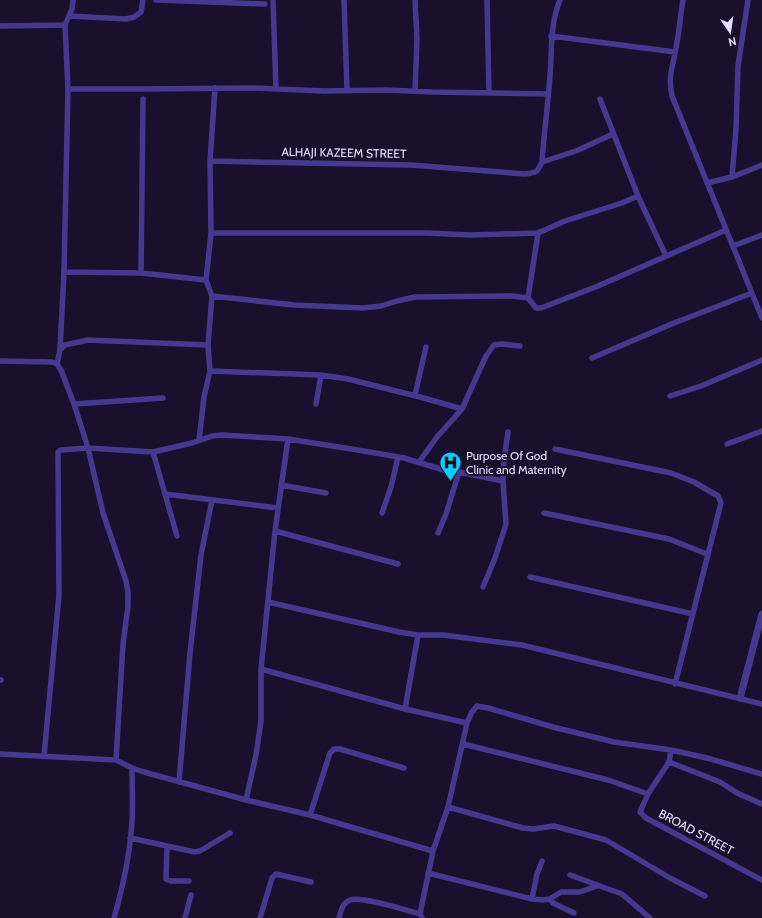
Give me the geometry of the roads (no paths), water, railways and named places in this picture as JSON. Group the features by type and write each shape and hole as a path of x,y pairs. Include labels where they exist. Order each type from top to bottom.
{"street":[{"path":"57,364 60,350 64,272 68,89 65,25 72,9 73,0"},
{"path":"69,16 126,19 141,12 143,0"},
{"path":"156,0 266,4"},
{"path":"273,0 276,89"},
{"path":"344,0 347,90"},
{"path":"415,0 417,39 415,91"},
{"path":"487,0 489,93"},
{"path":"560,0 551,36 550,76 542,162 576,151 613,134"},
{"path":"683,0 670,78 672,96 752,293 760,306 762,318"},
{"path":"732,177 736,129 738,66 748,0"},
{"path":"0,26 65,25"},
{"path":"551,36 675,52"},
{"path":"199,440 204,396 210,371 208,345 212,296 206,280 211,233 210,161 215,88"},
{"path":"68,89 215,88 548,94"},
{"path":"141,273 143,99"},
{"path":"600,99 638,196 666,256"},
{"name":"ALHAJI KAZEEM STREET","path":"210,161 411,165 525,174 535,173 542,162"},
{"path":"707,183 732,177 762,165"},
{"path":"211,233 426,233 471,235 538,233 565,221 622,203 638,196"},
{"path":"212,296 294,305 364,308 381,306 415,297 512,296 528,298 536,308 541,308 598,286 726,230"},
{"path":"528,298 538,233"},
{"path":"733,246 762,235"},
{"path":"64,272 141,273 206,280"},
{"path":"592,358 674,323 752,293"},
{"path":"60,350 65,345 88,340 208,345"},
{"path":"419,462 437,437 462,410 486,356 494,345 502,344 520,346"},
{"path":"415,396 426,348"},
{"path":"670,396 701,386 762,360"},
{"path":"0,361 52,362 57,364 61,370 74,404 88,448 103,513 126,581 128,594 123,644 116,760"},
{"path":"210,371 321,375 348,379 462,410"},
{"path":"316,404 321,375"},
{"path":"74,404 163,398"},
{"path":"482,587 495,558 506,524 503,481 508,432"},
{"path":"727,444 762,432"},
{"path":"44,756 59,595 58,452 62,450 88,448 153,452 212,436 222,435 288,439 398,457 444,470 503,481"},
{"path":"246,800 256,755 261,721 261,668 275,531 288,439"},
{"path":"555,449 671,473 694,482 718,496 720,503 676,684"},
{"path":"153,452 177,536"},
{"path":"382,513 391,487 398,457"},
{"path":"438,533 446,514 459,472"},
{"path":"281,485 326,493"},
{"path":"165,494 278,508"},
{"path":"179,782 190,653 201,555 212,500"},
{"path":"544,514 669,539 707,554"},
{"path":"275,531 398,564"},
{"path":"530,578 692,614"},
{"path":"268,602 418,636 443,635 522,645 762,704"},
{"path":"740,698 762,614"},
{"path":"404,709 418,636"},
{"path":"261,668 404,709 467,723"},
{"path":"340,918 343,906 349,900 359,899 421,916 433,851 448,807 467,723 472,712 477,706 614,742 671,750 707,758 762,774"},
{"path":"463,744 608,780 648,794"},
{"path":"310,815 330,753 334,749 340,748 404,768"},
{"name":"BROAD STREET","path":"671,750 669,762 648,794 640,812 646,818 762,880"},
{"path":"0,754 116,760 132,768 179,782 310,815 433,851"},
{"path":"669,762 720,782 737,793 762,804"},
{"path":"114,918 121,893 130,838 132,820 132,768"},
{"path":"448,807 523,828 533,829 554,826 606,840 620,847 632,857 705,896"},
{"path":"130,838 195,852 200,851 230,833"},
{"path":"167,846 166,879 170,881 189,881"},
{"path":"532,899 537,874 542,861"},
{"path":"428,873 532,899 543,900 561,892 580,892 598,886"},
{"path":"260,918 272,878 276,874 311,882"},
{"path":"570,875 622,894 650,918"},
{"path":"185,918 191,895"},
{"path":"550,898 553,903 574,913"}],"place":[{"name":"Purpose Of God Clinic and Maternity","path":"451,482"}]}
